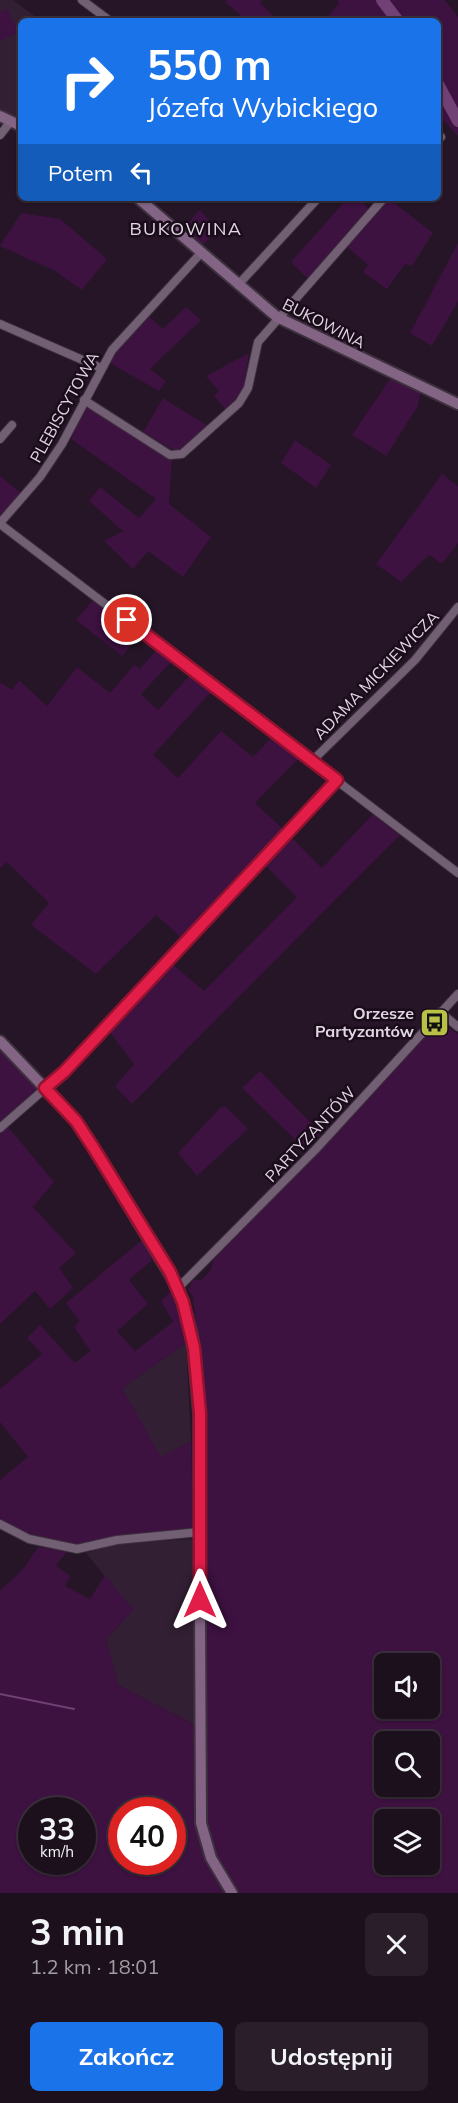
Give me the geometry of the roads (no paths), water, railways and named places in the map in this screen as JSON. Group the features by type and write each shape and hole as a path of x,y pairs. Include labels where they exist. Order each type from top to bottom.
{"street":[{"path":"82,0 106,18"},
{"path":"0,116 16,124 0,135"},
{"name":"BUKOWINA","path":"141,201 277,317 458,404"},
{"path":"238,285 315,201"},
{"path":"84,400 170,455 179,456 244,396 255,349 277,317 381,201"},
{"name":"PLEBISCYTOWA","path":"0,523 40,477 62,444 112,350 201,253"},
{"path":"0,324 101,368"},
{"path":"0,439 12,424"},
{"path":"0,523 458,873"},
{"name":"ADAMA MICKIEWICZA","path":"312,761 415,660 458,607"},
{"path":"0,1128 64,1072 337,780"},
{"name":"PARTYZANTÓW","path":"178,1288 315,1150 458,994"},
{"path":"440,1012 458,1027"},
{"path":"0,1041 76,1121 178,1288 194,1348 200,1413 201,1823 211,1858 232,1893"},
{"path":"0,1524 29,1539 77,1549 117,1540 200,1532"}],"waterway":[{"path":"382,0 396,18"},
{"path":"441,90 458,121"},
{"path":"0,1694 74,1709"}],"place":[{"name":"Orzesze Partyzantów","path":"435,1022"}],"district":[{"name":"BUKOWINA","path":"186,228"}]}
